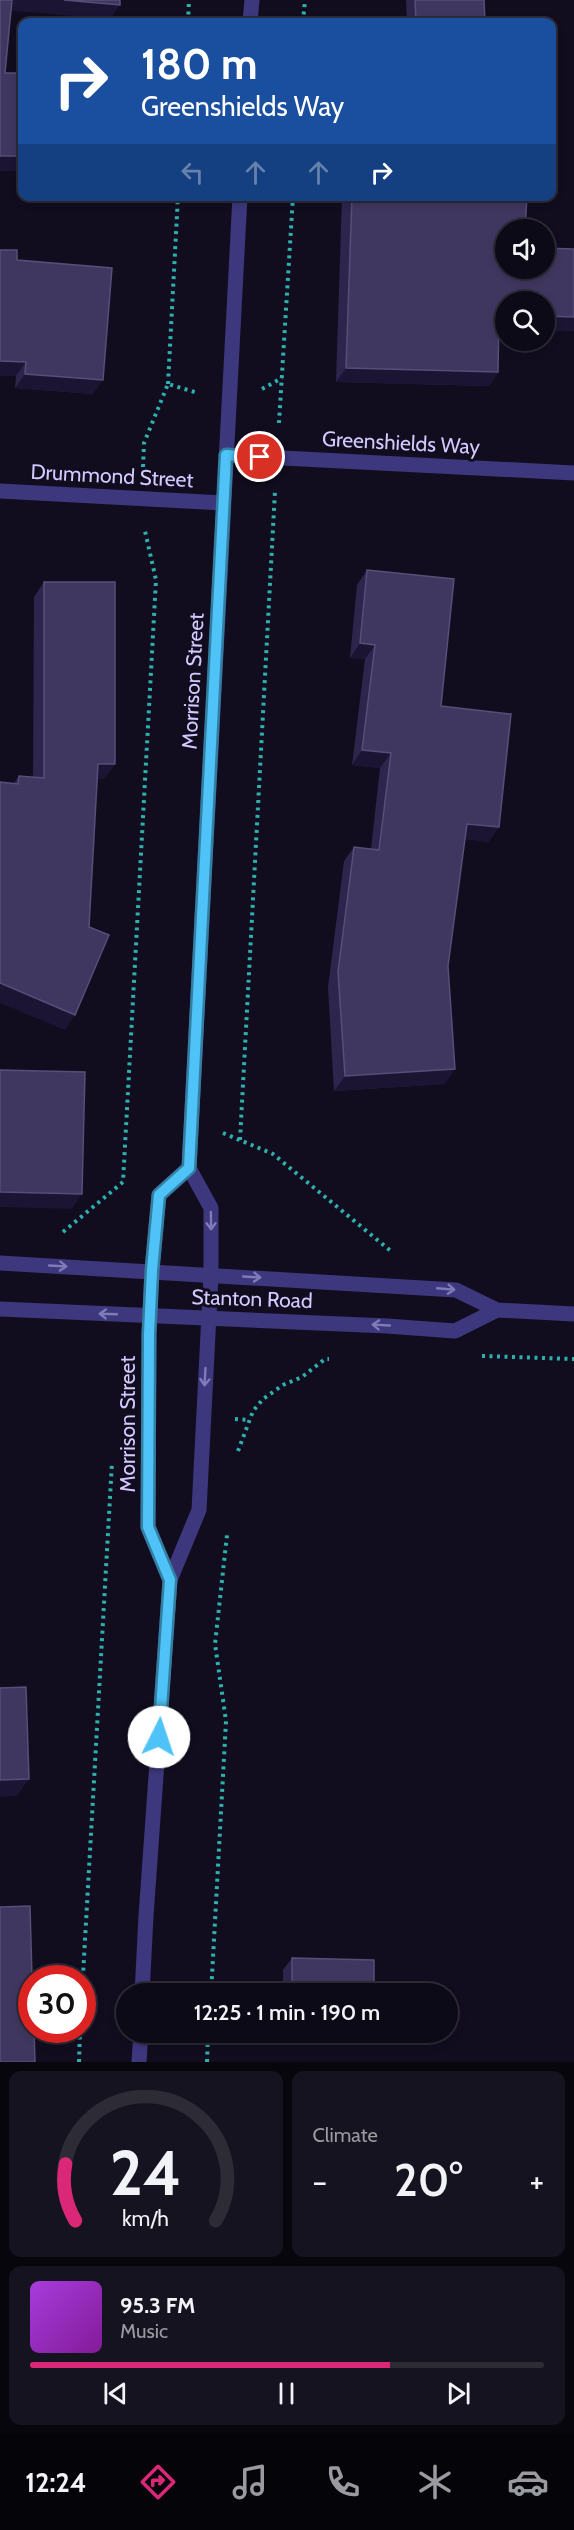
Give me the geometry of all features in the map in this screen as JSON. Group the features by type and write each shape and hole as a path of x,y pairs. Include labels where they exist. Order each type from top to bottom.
{"street":[{"path":"250,18 252,0"},
{"name":"Morrison Street","path":"143,1983 170,1580 199,1510 211,1275 211,1208 189,1168 240,201"},
{"name":"Greenshields Way","path":"226,455 574,473"},
{"name":"Drummond Street","path":"0,491 223,503"},
{"name":"Morrison Street","path":"170,1580 148,1527 152,1270 159,1195 189,1168"},
{"name":"Stanton Road","path":"0,1263 152,1270 456,1290 497,1310 574,1314"},
{"name":"Stanton Road","path":"0,1309 455,1331 497,1310"},
{"path":"139,2062 140,2043"}],"path":[{"path":"188,18 189,0"},
{"path":"303,18 305,0"},
{"path":"56,1232 64,1232 123,1182 156,580 142,519 144,443 168,384 178,201"},
{"path":"240,1140 293,201"},
{"path":"168,384 197,393 229,394 263,389 282,378"},
{"path":"192,1120 273,1154 397,1257"},
{"path":"236,1456 253,1411 272,1392 302,1377 325,1359 337,1360"},
{"path":"203,1418 250,1420"},
{"path":"84,1965 112,1461"},
{"path":"212,1983 226,1721 215,1644 228,1527"},
{"path":"79,2062 80,2043"},
{"path":"207,2062 208,2043"}],"building":[{"path":"0,0 12,0 5,73 18,73 18,156 0,156"},
{"path":"64,0 120,0 120,5"},
{"path":"415,0 484,0 485,18 416,18"},
{"path":"352,201 527,201 526,219 495,219 495,279 555,279 555,248 574,249 574,317 555,316 555,291 495,291 495,351 498,351 498,372 346,368"},
{"path":"0,250 17,250 17,260 112,268 103,380 25,374 26,362 0,361"},
{"path":"367,570 454,579 441,706 511,714 499,827 467,824 448,966 455,1069 345,1076 338,972 354,847 379,850 391,753 362,750 375,645 360,643"},
{"path":"44,582 115,582 115,764 98,764 89,927 109,935 75,1015 0,983 0,782 18,784 19,776 44,778"},
{"path":"0,1070 85,1072 82,1194 0,1192"},
{"path":"26,1687 29,1779 0,1780 0,1688"},
{"path":"30,1906 32,1965 18,1965 18,2043 34,2043 35,2062 0,2062 0,1907"},
{"path":"292,1958 374,1960 374,1983 292,1983"}],"route":[{"path":"159,1737 170,1580 148,1527 149,1334 152,1270 159,1195 189,1168 226,455 260,457"}]}
